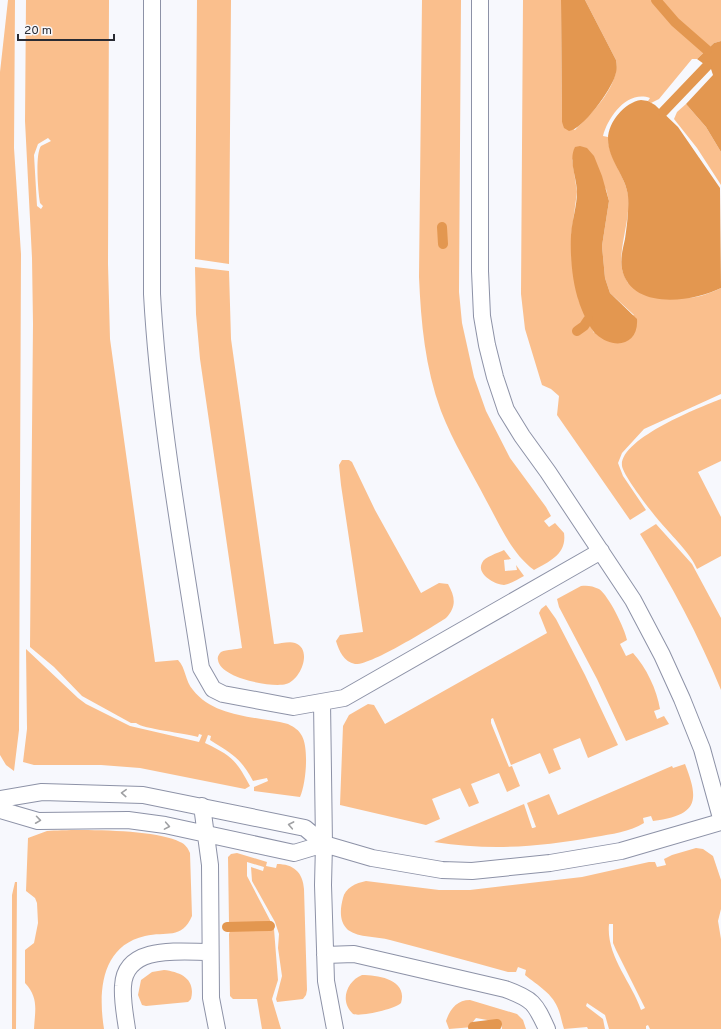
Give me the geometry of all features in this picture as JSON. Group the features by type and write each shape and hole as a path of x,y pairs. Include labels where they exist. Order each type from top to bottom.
{"lane":[{"path":"152,0 152,294 154,339 161,403 200,668 213,689 223,694 293,707 344,698 601,551"},
{"path":"480,0 480,271 482,316 495,377 506,410 633,600 662,655 702,749 721,818"},
{"path":"322,702 324,844 323,885 326,981 335,1029"},
{"path":"0,799 42,792 121,793 143,795 305,828 324,844 372,858 442,870 472,871 550,863 621,851 721,822"},
{"path":"202,806 210,865 211,998 217,1029"},
{"path":"0,810 38,821 128,820 165,825 294,853 324,844"},
{"path":"127,1029 123,985 127,971 135,961 147,955 166,952 210,952"},
{"path":"325,955 354,954 506,989 526,996 537,1007 547,1029"}],"shaded area":[{"path":"8,0 15,0 14,148 21,254 19,730 14,771 6,765 0,755 0,72"},
{"path":"26,0 109,0 108,264 110,339 155,662 178,660 183,667 188,683 193,690 202,699 213,706 224,711 288,724 298,730 304,742 306,758 304,784 300,797 254,791 254,787 268,781 267,778 253,781 244,766 230,753 210,740 211,736 208,735 205,743 227,755 237,764 250,786 245,789 140,768 101,765 34,765 23,762 27,729 26,649 86,704 130,726 199,742 202,735 199,734 198,737 131,723 82,696 54,667 30,647 33,324 32,258 25,121","holes":["48,138 51,141 41,146 39,150 38,191 40,203 43,206 41,209 37,206 34,155 38,144"]},
{"path":"197,0 231,0 229,264 195,259"},
{"path":"422,0 461,0 459,292 462,323 474,377 486,411 510,458 551,516 544,521 549,527 555,523 564,533 563,546 560,552 551,560 534,570 512,547 457,445 441,411 431,378 425,345 419,277"},
{"path":"523,0 561,0 562,122 575,130 589,116 603,98 614,80 616,70 616,60 585,0 721,0 721,41 714,43 697,59 692,59 659,99 651,103 648,101 650,98 642,97 626,101 609,121 603,136 608,137 611,152 624,180 628,195 628,214 621,261 622,271 628,283 664,295 685,298 708,294 721,288 721,394 644,429 622,453 618,463 623,476 646,510 630,520 557,415 559,396 551,389 542,385 525,329 521,294","holes":["572,159 606,189 609,201 602,246 605,278 610,293 634,315 594,333 579,301 572,265 571,236 577,192"]},
{"path":"561,0 585,0 617,64 615,76 596,108 582,124 569,131 564,128 562,122"},
{"path":"721,41 721,152 706,127 686,104 713,75 711,69 697,59 714,43"},
{"path":"641,100 648,101 655,105 678,127 720,188 721,288 709,293 680,299 664,300 650,297 637,292 628,282 622,269 621,265 627,223 628,196 627,189 611,154 608,139 611,126 618,114 629,105"},
{"path":"686,104 706,127 721,152 721,185 697,148 674,119 677,112"},
{"path":"580,146 587,148 594,156 602,176 609,201 602,246 605,278 610,293 637,319 637,328 634,335 624,343 610,342 596,334 589,324 582,309 575,286 571,260 571,243 577,187 572,158 575,147"},
{"path":"195,267 229,271 231,339 274,644 293,642 300,646 303,651 304,658 303,664 296,677 286,684 279,685 259,683 237,677 221,666 218,660 218,656 221,652 242,648 200,359 196,314"},
{"path":"721,399 721,461 698,472 721,517 721,556 697,569 686,551 639,495 622,466 625,456 633,445 646,435 662,425"},
{"path":"342,460 349,460 352,462 375,510 421,593 439,583 448,584 454,601 450,614 439,623 387,653 363,663 355,664 348,661 340,652 336,641 340,635 363,632 341,485 339,465"},
{"path":"656,524 692,564 721,618 721,690 684,610 640,534"},
{"path":"504,550 511,559 504,560 505,571 517,570 516,565 524,576 512,583 500,585 487,578 481,567 485,559"},
{"path":"581,586 590,586 599,589 607,598 626,635 627,640 620,644 626,656 633,653 642,665 654,687 659,702 660,709 654,711 657,719 664,716 669,724 626,741 597,679 559,607 557,599"},
{"path":"546,605 556,619 585,675 618,745 588,758 580,738 553,749 561,769 549,774 540,753 511,765 493,718 491,719 491,723 509,767 512,766 520,786 507,792 499,773 471,784 479,803 469,807 460,788 432,799 440,819 426,825 340,805 343,726 349,715 368,704 374,705 385,724 547,633 539,613"},
{"path":"685,764 693,788 693,797 691,804 679,815 653,821 651,816 643,818 644,823 633,829 554,843 515,847 495,847 455,845 434,842 524,804 533,828 536,827 527,803 549,794 558,815 672,766 673,768"},
{"path":"95,830 135,832 169,838 182,843 186,846 190,853 192,916 188,924 178,932 145,936 130,941 119,950 111,960 106,972 103,986 102,1015 104,1029 34,1029 35,1004 32,994 25,983 25,950 34,943 38,923 37,903 35,898 26,891 28,838 47,831"},
{"path":"696,848 703,849 713,856 721,880 721,909 718,921 721,939 721,1029 650,1029 648,1025 646,1026 646,1029 609,1029 605,1015 587,1003 586,1006 603,1019 605,1029 588,1029 587,1027 564,1029 559,1011 553,999 545,990 525,975 526,970 518,967 516,972 508,972 390,940 352,933 345,927 341,915 341,907 346,891 358,883 366,881 439,890 470,890 582,877 649,862 655,862 657,867 666,865 664,859","holes":["609,924 613,924 613,943 645,1008 641,1010 611,947"]},
{"path":"237,853 267,862 266,866 276,868 277,864 283,864 292,867 302,878 304,889 307,990 303,999 277,1002 276,999 282,976 278,948 279,934 275,922 252,881 251,867 263,871 264,867 247,862 247,876 272,924 229,923 228,857 231,854"},
{"path":"15,882 17,882 16,1029 12,1029 12,895"},
{"path":"274,929 278,980 272,999 281,1029 262,1029 257,999 233,999 230,996 229,934 230,931 234,930"},
{"path":"164,970 176,973 186,978 191,986 191,999 188,1002 146,1006 142,1005 138,995 141,980 152,972"},
{"path":"362,975 384,978 396,984 402,995 401,1003 392,1008 378,1012 357,1015 353,1014 346,1003 347,992 352,982"},
{"path":"465,1000 470,1000 517,1014 523,1020 526,1029 502,1029 500,1020 493,1021 476,1018 472,1023 473,1027 449,1029 446,1021 452,1009 458,1003"}],"waterway":[{"path":"656,0 675,22 707,50"},
{"path":"663,112 707,66"},
{"path":"442,227 443,244"},
{"path":"577,331 584,326 588,320"},
{"path":"227,927 270,926"},
{"path":"473,1027 497,1024 495,1029"}]}
